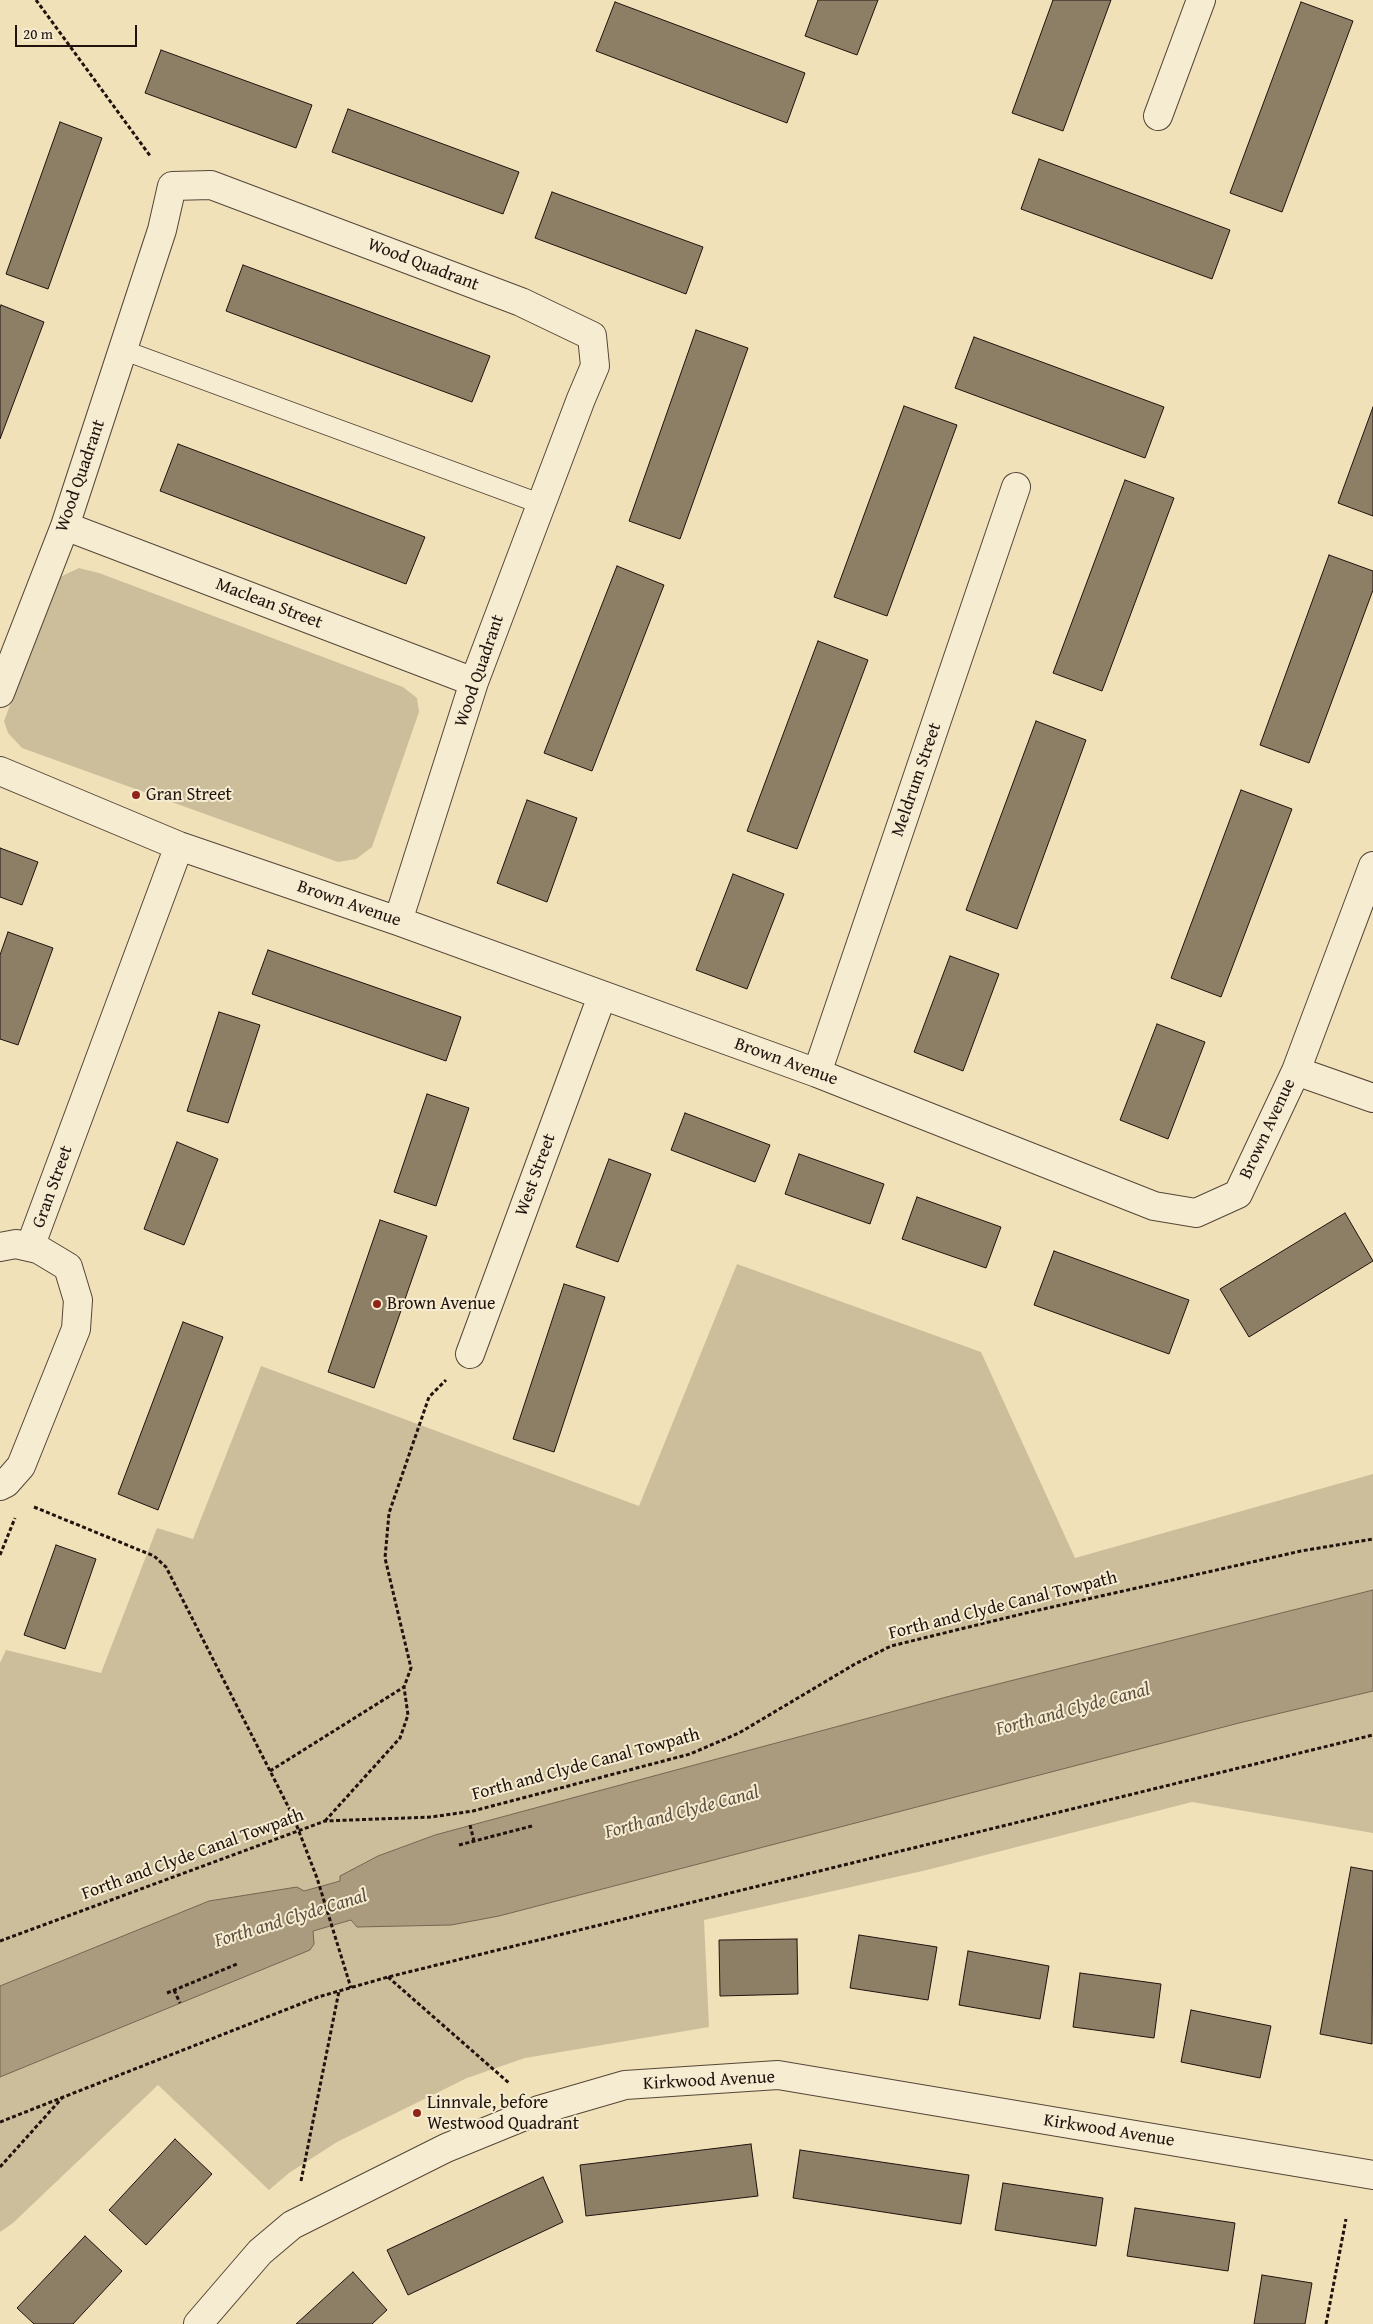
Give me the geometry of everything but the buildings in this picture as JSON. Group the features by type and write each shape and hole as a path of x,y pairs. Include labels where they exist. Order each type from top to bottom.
{"street":[{"path":"1158,116 1201,0"},
{"name":"Wood Quadrant","path":"0,693 65,526 162,230 172,186 211,185 521,302 592,336 596,366 541,504 474,682 398,921"},
{"name":"Meldrum Street","path":"817,1072 1016,487"},
{"name":"Maclean Street","path":"65,526 474,682"},
{"name":"Brown Avenue","path":"0,771 179,846 398,921 817,1072 1154,1206 1196,1213 1238,1194 1296,1071 1373,866"},
{"name":"Gran Street","path":"30,1247 179,846"},
{"name":"West Street","path":"470,1354 602,996"},
{"path":"1296,1071 1373,1098"},
{"name":"Gran Street","path":"0,1248 16,1244 30,1247 68,1267 78,1300 76,1329 13,1484"},
{"name":"Kirkwood Avenue","path":"198,2324 260,2252 292,2225 446,2148 539,2110 625,2085 778,2076 1373,2175"}],"lane":[{"path":"123,350 541,504"}],"path":[{"path":"36,0 172,186"},
{"path":"325,1821 400,1738 408,1715 404,1687 411,1668 385,1558 389,1512 429,1397 470,1354"},
{"path":"0,1555 13,1484"},
{"path":"13,1484 35,1508 154,1556 166,1567 299,1830 317,1878 351,1988"},
{"name":"Forth and Clyde Canal Towpath","path":"0,1941 325,1821 431,1817 473,1811 690,1754 739,1733 855,1664 891,1646 1030,1612 1272,1558 1373,1539"},
{"path":"270,1770 404,1687"},
{"path":"0,2122 309,2000 388,1977 1373,1735"},
{"path":"470,1825 474,1840"},
{"path":"459,1845 532,1826"},
{"path":"167,1993 237,1964"},
{"path":"388,1977 539,2110"},
{"path":"174,1990 180,2004"},
{"path":"292,2225 339,1991"},
{"path":"0,2168 62,2097"},
{"path":"1326,2324 1346,2219"}],"shaded area":[{"path":"79,568 99,573 403,687 417,698 419,712 372,847 356,859 338,862 22,748 8,733 4,721 58,578"},
{"path":"737,1264 981,1352 1075,1558 1373,1474 1373,1590 954,1695 435,1835 378,1856 340,1881 304,1891 209,1901 0,1986 0,1663 6,1650 101,1673 157,1528 193,1539 261,1366 639,1506"},
{"path":"1373,1691 1373,1833 1192,1802 927,1870 704,1920 709,2027 525,2058 467,2078 337,2142 289,2173 269,2190 158,2085 13,2223 0,2232 0,2077 310,1950 314,1944 313,1931 351,1920 357,1927 451,1925 499,1916 1239,1723"}],"water":[{"name":"Forth and Clyde Canal","path":"1373,1590 1373,1691 1239,1723 499,1916 451,1925 357,1927 351,1920 313,1931 314,1944 310,1950 0,2077 0,1986 209,1901 297,1887 304,1891 340,1881 340,1876 378,1856 435,1835 954,1695"}],"place":[{"name":"Gran Street","path":"136,795"},
{"name":"Brown Avenue","path":"377,1304"},
{"name":"Linnvale, before Westwood Quadrant","path":"417,2113"}]}
